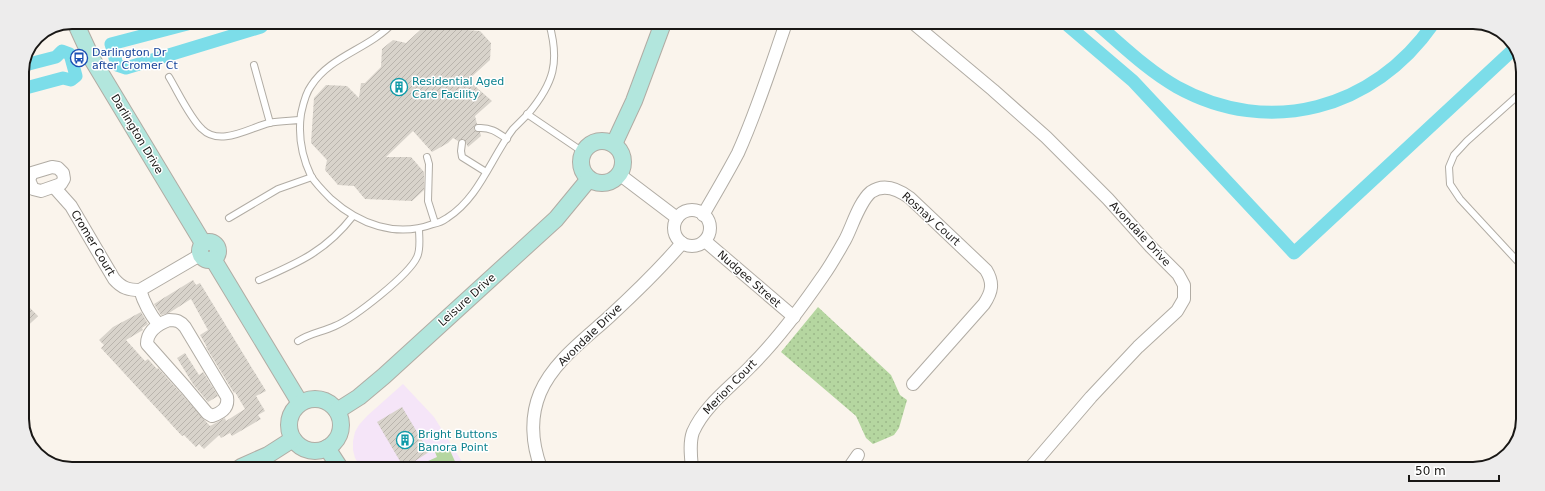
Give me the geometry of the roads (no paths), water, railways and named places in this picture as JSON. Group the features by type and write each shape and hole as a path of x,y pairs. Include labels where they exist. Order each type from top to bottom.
{"street":[{"name":"Darlington Drive","path":"78,29 92,58 206,252 300,403"},
{"path":"614,144 634,101 661,29"},
{"path":"703,215 724,180 738,152 784,29"},
{"name":"Avondale Drive","path":"920,29 1046,137 1108,199 1150,247 1178,274 1184,285 1184,299 1177,311 1138,347 1091,397 1035,462"},
{"path":"607,141 614,144 620,150 623,158 619,174 609,182 595,182 589,179 584,174 581,167 580,159 583,152 587,146 593,142 607,141"},
{"path":"619,174 677,218"},
{"name":"Leisure Drive","path":"337,411 359,397 384,376 550,225 589,179"},
{"name":"Cromer Court","path":"54,187 71,206 114,279 122,287 131,290 140,290"},
{"name":"Rosnay Court","path":"794,317 830,265 864,201 870,193 878,188 895,189 902,192 986,270 990,277 992,286 990,295 984,304 913,384"},
{"path":"687,212 698,212 707,218 710,227 705,241 696,246 682,243 678,239 674,229 677,218 687,212"},
{"name":"Nudgee Street","path":"705,241 794,317"},
{"name":"Avondale Drive","path":"539,462 533,436 534,414 540,393 551,374 567,356 652,277 682,243"},
{"path":"158,324 143,301 140,290 171,274 206,252"},
{"name":"Merion Court","path":"691,462 690,452 692,434 701,416 714,401 750,367 794,317"},
{"path":"176,320 181,322 185,327 227,397 228,402 225,409 212,416 207,413 147,344 147,339 150,333 158,324 176,320"},
{"path":"313,398 320,399 327,401 337,411 341,424 340,431 337,438 327,448 321,450 308,450 302,448 293,439 290,433 289,420 295,407 300,403 313,398"},
{"path":"253,462 268,455 293,439"},
{"path":"327,448 336,462"},
{"path":"853,462 858,455"}],"lane":[{"path":"388,29 373,40 332,63 321,72 310,87 303,104 300,120 300,139 312,177 324,192 339,206 353,216 368,223 389,229 407,230 419,229 446,219 461,209 476,189 514,129 544,93 553,73 555,51 550,29"},
{"path":"254,65 270,123"},
{"path":"169,77 196,122 210,135 217,137 225,136 270,123 300,120"},
{"path":"1516,97 1467,141 1454,155 1449,168 1450,184 1460,199 1516,260"},
{"path":"527,114 583,152"},
{"path":"478,128 485,127 495,131 507,139"},
{"path":"462,143 462,157 486,172"},
{"path":"427,157 429,164 428,201 435,224"},
{"path":"229,218 278,189 312,177"},
{"path":"259,280 290,267 320,250 344,228 353,216"},
{"path":"298,341 307,335 336,326 373,301 401,276 412,265 418,256 419,229"}],"waterway":[{"path":"168,29 111,44 117,65 126,68 254,29"},
{"path":"1072,29 1133,81 1294,253 1511,52"},
{"path":"1103,29 1145,65 1177,87 1212,102 1248,111 1283,112 1317,106 1350,95 1381,77 1409,53 1429,29"},
{"path":"29,87 63,78 71,80 76,76 70,54 62,51 56,57 30,64"}],"place":[{"name":"Darlington Dr after Cromer Ct","path":"79,58"},
{"name":"Residential Aged Care Facility","path":"399,87"},
{"name":"Bright Buttons Banora Point","path":"405,440"}]}
